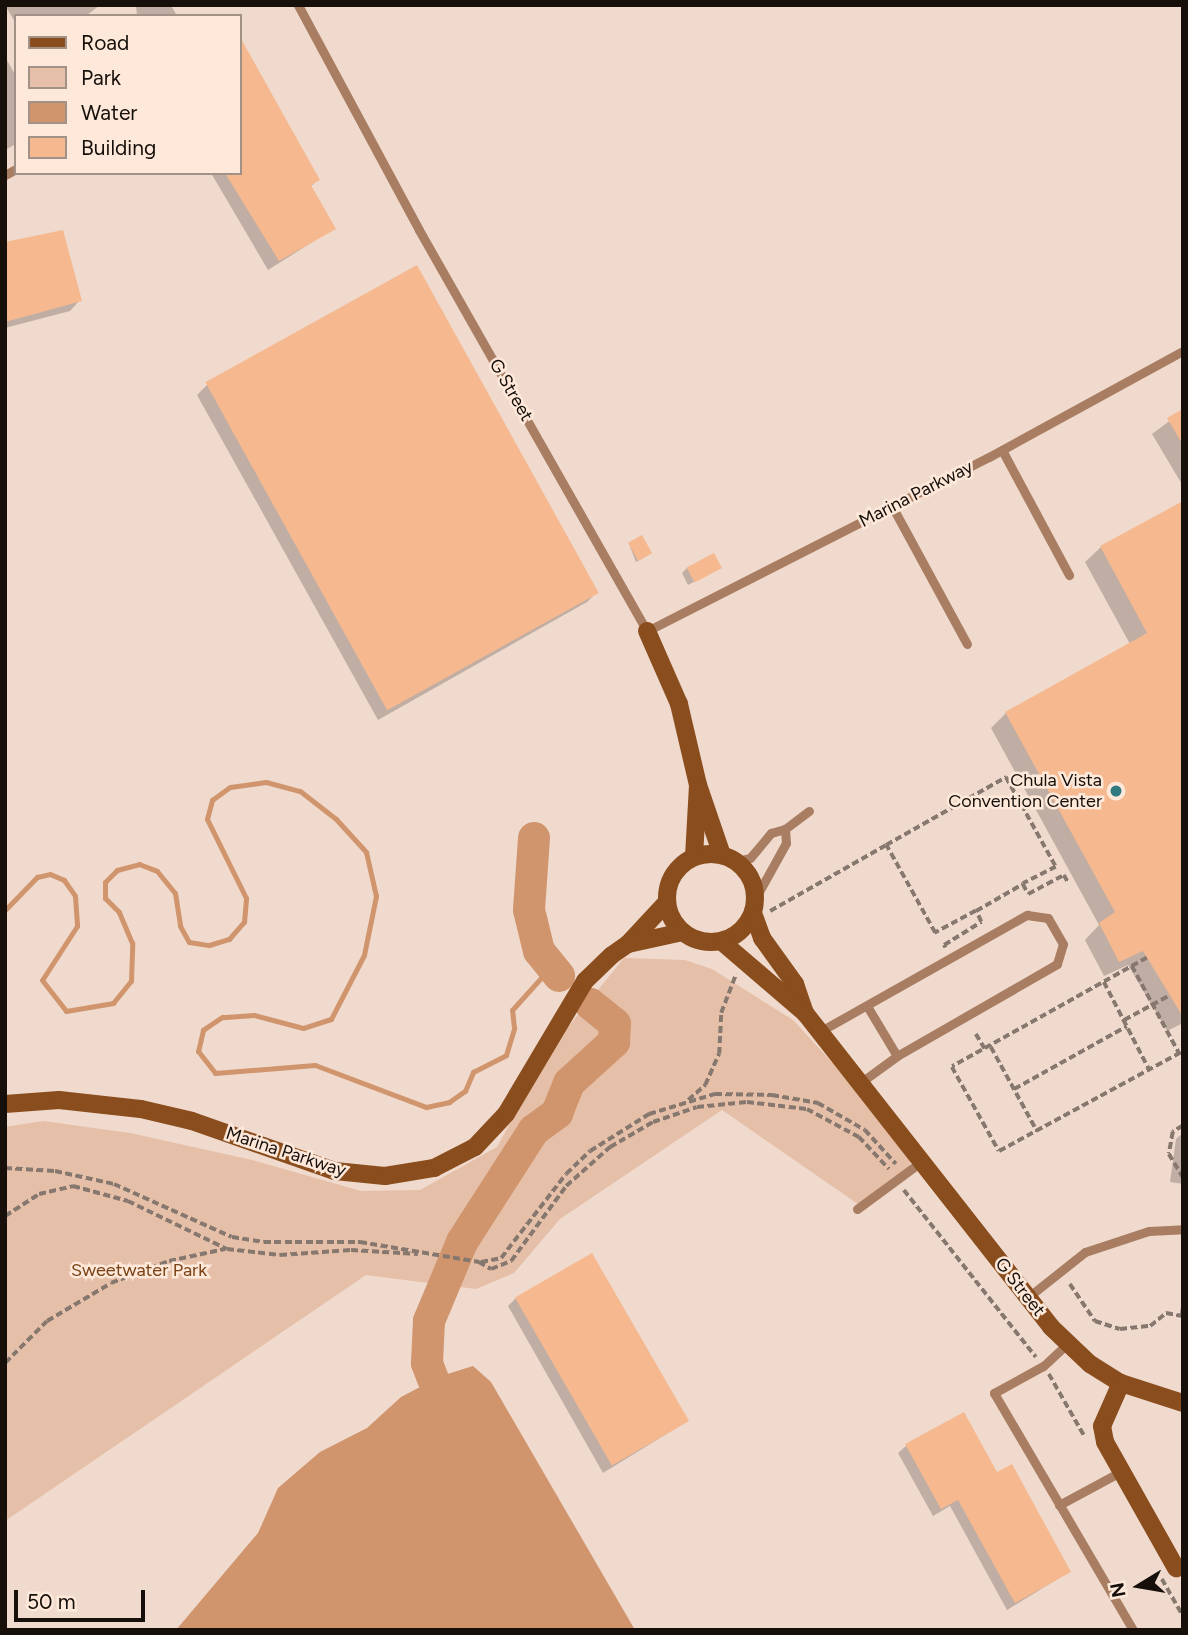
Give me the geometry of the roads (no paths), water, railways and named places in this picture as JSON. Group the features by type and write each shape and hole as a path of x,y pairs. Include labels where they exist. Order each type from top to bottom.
{"street":[{"name":"G Street","path":"647,631 679,704 698,785 729,858"},
{"name":"G Street","path":"694,857 698,785"},
{"path":"694,857 729,858 747,871 759,908 740,931 721,941 706,942 683,932 672,918 667,902 673,876 694,857"},
{"name":"Marina Parkway","path":"5,1104 58,1100 141,1109 192,1121 335,1171 385,1177 434,1168 475,1147 506,1114 585,981 628,944 667,902"},
{"name":"G Street","path":"759,908 762,938 795,984 805,1013"},
{"name":"Marina Parkway","path":"628,944 683,932"},
{"name":"G Street","path":"721,941 805,1013 1027,1298 1068,1343 1090,1364 1121,1383 1183,1403"},
{"path":"1121,1383 1102,1426 1120,1472 1180,1573"}],"lane":[{"name":"G Street","path":"298,5 412,218 647,631"},
{"name":"Marina Parkway","path":"647,631 1002,450 1183,351"},
{"path":"1002,450 1069,575"},
{"path":"892,506 967,644"},
{"path":"729,858 750,858 771,834 785,829 809,811"},
{"path":"759,908 786,843 785,829"},
{"path":"820,1032 1027,915 1048,918 1063,944 1057,964 897,1056 860,1083"},
{"path":"867,1006 897,1056"},
{"path":"857,1209 921,1162"},
{"path":"1027,1298 1085,1252 1149,1231 1183,1229"},
{"path":"1068,1343 1043,1366 994,1393 1133,1630"},
{"path":"1059,1505 1120,1472"}],"water":[{"path":"473,1366 491,1382 635,1630 176,1630 258,1533 278,1488 320,1452 367,1428 401,1397 441,1376"}],"waterway":[{"path":"5,910 37,877 50,874 64,880 75,896 77,926 42,980 66,1011 113,1003 131,981 132,943 119,912 105,898 105,882 117,870 139,864 157,871 175,893 180,926 189,942 209,945 229,939 244,922 246,898 207,819 212,800 230,787 266,782 300,791 336,819 366,852 376,896 364,955 331,1019 303,1028 254,1015 222,1017 203,1030 198,1051 215,1073 315,1065 426,1107 449,1102 465,1091 473,1072 506,1055 514,1028 512,1010 549,969"},
{"path":"534,838 529,910 539,951 559,976"},
{"path":"433,1379 427,1363 429,1321 462,1242 534,1130 557,1113 569,1083 614,1042 615,1024 590,1004"}],"place":[{"name":"Chula Vista Convention Center","path":"1116,791"}],"park label":[{"name":"Sweetwater Park","path":"139,1270"}]}
